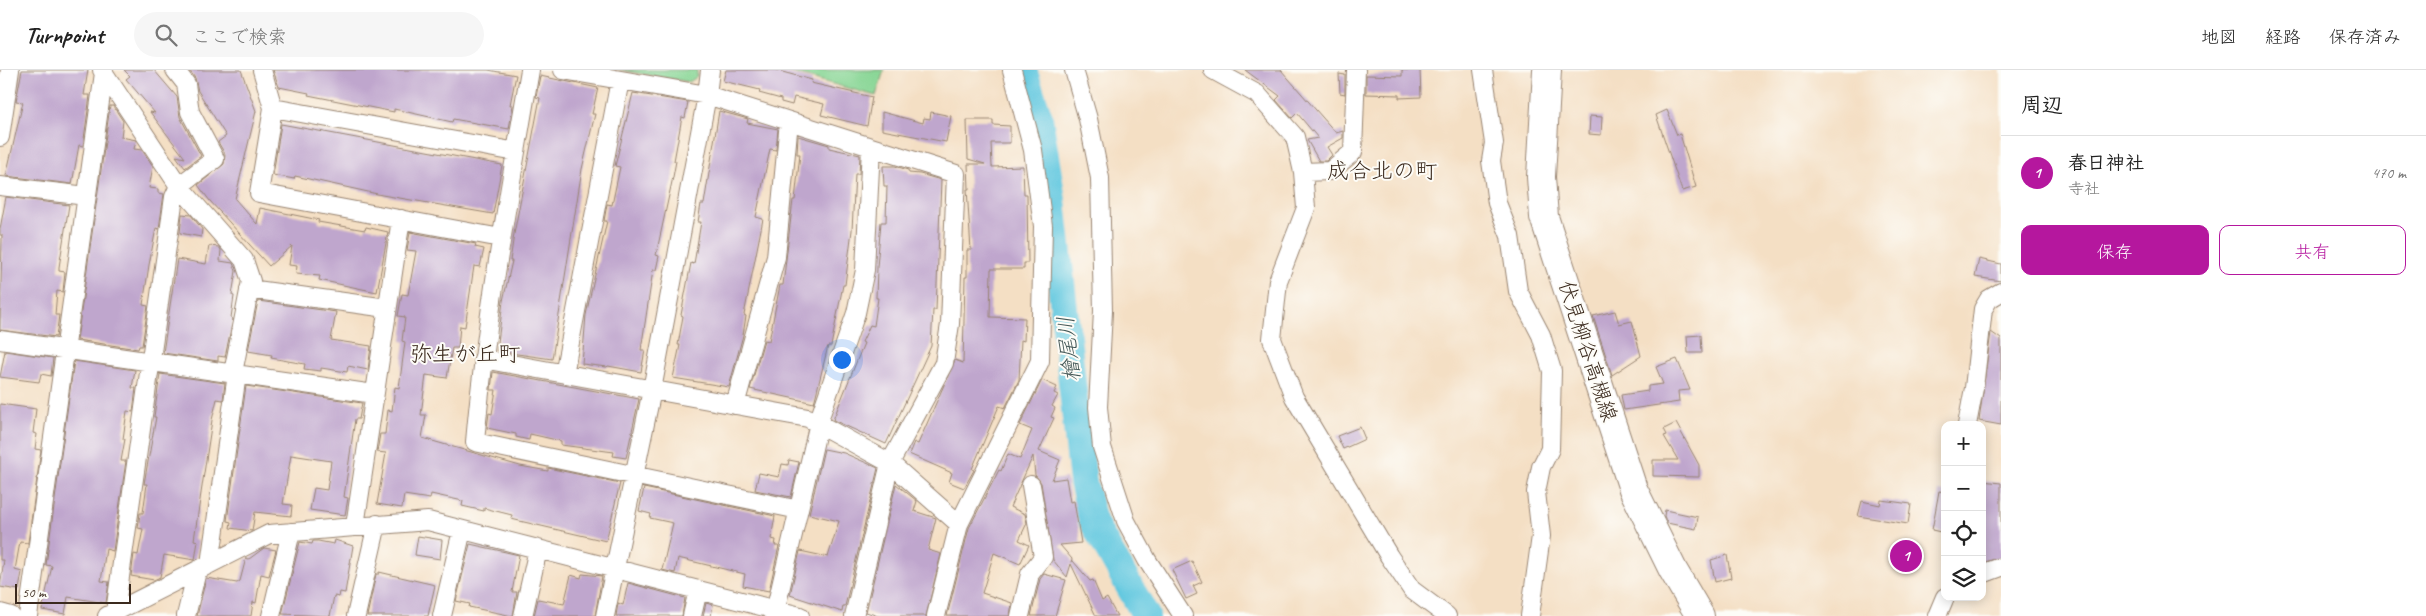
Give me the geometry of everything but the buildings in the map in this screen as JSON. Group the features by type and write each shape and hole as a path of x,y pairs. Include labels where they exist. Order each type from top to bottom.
{"main road":[{"name":"伏見柳谷高槻線","path":"1547,70 1541,176 1544,217 1633,489 1673,570 1700,616"}],"street":[{"path":"0,137 10,70"},
{"path":"111,614 174,197 179,186 215,159 190,112 186,84 175,70"},
{"path":"262,70 273,108 259,193 501,238"},
{"path":"530,70 501,238 483,358 476,442 799,510"},
{"path":"563,70 707,95 956,174 950,324 944,363 890,463 854,616"},
{"path":"605,616 652,390 707,95 710,70"},
{"path":"936,616 959,524 1040,361 1042,226 1033,150 1012,70"},
{"path":"1074,70 1088,119 1100,178 1103,311 1098,407 1102,447 1126,521 1147,560 1183,616"},
{"path":"1213,70 1257,94 1295,137 1304,172 1306,208 1278,281 1272,339 1294,397 1389,556 1412,590 1448,616"},
{"path":"1304,172 1330,172 1353,152 1356,70"},
{"path":"1483,70 1494,143 1491,161 1497,203 1510,236 1518,291 1541,335 1552,371 1550,449 1541,467 1536,492 1541,536 1530,616"},
{"path":"103,71 179,186 244,260 251,282 203,567 186,616"},
{"path":"28,616 103,71"},
{"path":"564,374 620,80"},
{"path":"273,108 516,152"},
{"path":"735,405 776,257 789,121"},
{"path":"774,613 819,423 856,313 865,270 871,147"},
{"path":"0,186 87,196"},
{"path":"355,526 401,219"},
{"path":"249,289 387,308"},
{"path":"1969,421 1982,309 1989,299 2001,292"},
{"path":"0,340 374,394"},
{"path":"483,358 808,418 890,463 959,524"},
{"path":"1020,616 1030,574 1043,557 1031,485"},
{"path":"111,614 269,534 428,521 698,590 774,613 800,616"},
{"path":"356,616 378,524"},
{"path":"442,616 462,530"},
{"path":"271,616 291,532"},
{"path":"523,616 538,549"},
{"path":"1986,573 2001,568"},
{"path":"692,616 698,590"},
{"path":"1937,616 1943,601"},
{"path":"0,613 12,616"}],"green space":[{"path":"619,70 697,70 697,77 689,82"},
{"path":"782,70 884,70 876,96"}],"waterway":[{"name":"檜尾川","path":"1023,70 1039,118 1052,200 1083,482 1093,522 1146,616"}],"place":[{"name":"春日神社","path":"1906,556"}],"district":[{"name":"成合北の町","path":"1382,171"},
{"name":"弥生が丘町","path":"465,354"}]}
